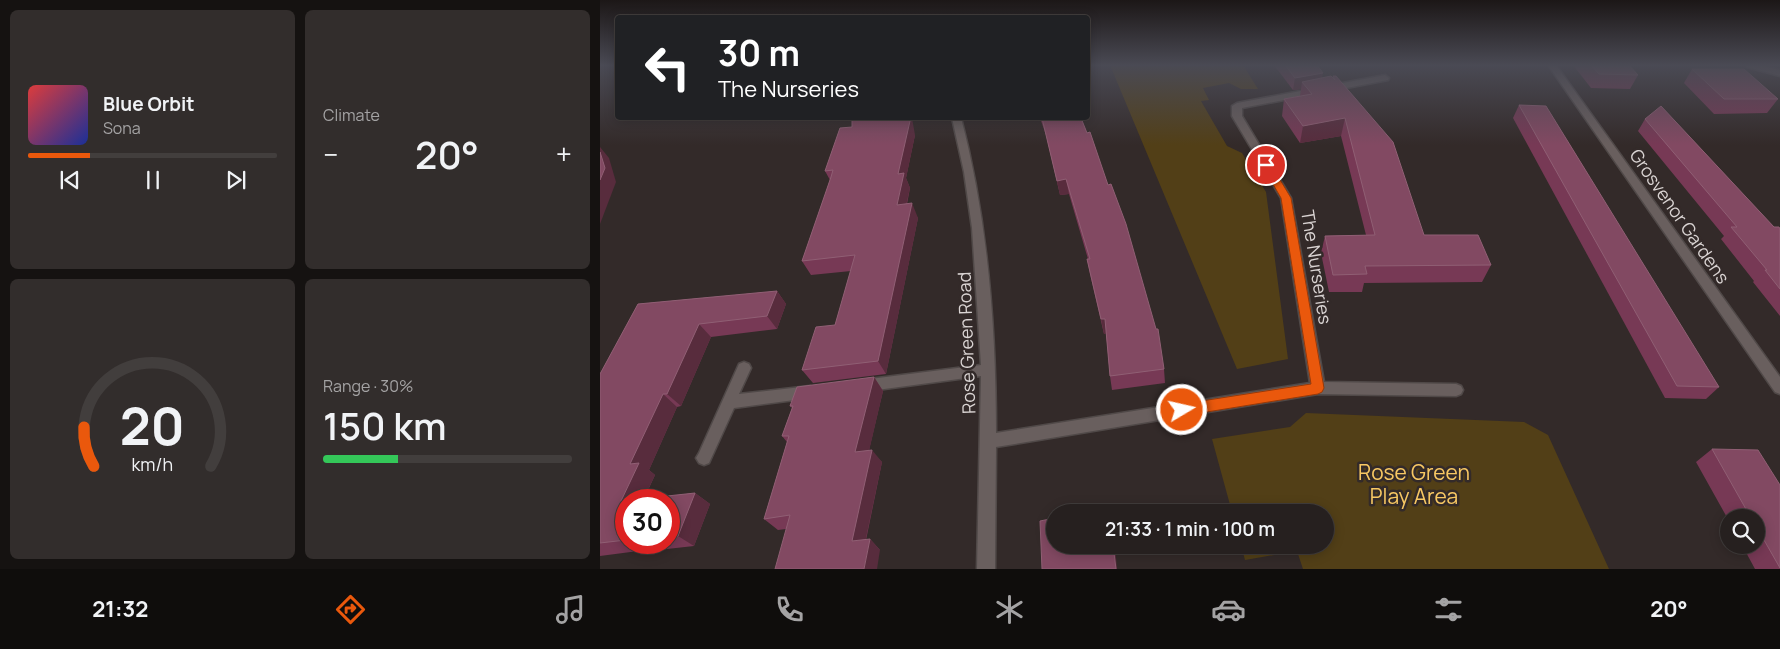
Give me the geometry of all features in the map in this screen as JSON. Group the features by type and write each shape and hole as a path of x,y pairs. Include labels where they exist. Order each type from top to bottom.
{"street":[{"name":"The Nurseries","path":"1313,92 1237,106 1237,116 1286,198 1318,388"},
{"name":"Grosvenor Gardens","path":"1571,92 1780,388"},
{"name":"Rose Green Road","path":"956,120 971,178 984,273 988,441 986,569"},
{"path":"704,458 744,368"},
{"path":"848,388 986,370"},
{"path":"988,441 1318,388 1456,390"},
{"path":"729,402 828,390"}],"green space":[{"path":"1121,92 1205,92 1209,100 1201,101 1227,146 1242,153 1266,192 1288,359 1237,369"},
{"name":"Rose Green Play Area","path":"1306,413 1524,422 1548,435 1609,569 1303,569 1298,554 1334,554 1334,504 1230,504 1212,439 1290,427"},
{"path":"1243,554 1280,554 1245,560"}],"building":[{"path":"1310,92 1349,92 1393,142 1424,235 1478,235 1491,265 1365,266 1367,274 1333,275 1325,236 1375,235 1345,118 1303,126 1284,99 1312,94"},
{"path":"1716,92 1770,92 1778,99 1724,99"},
{"path":"1519,105 1546,106 1719,387 1677,386"},
{"path":"1661,106 1774,227 1779,227 1780,289 1765,270 1767,270 1731,227 1737,227 1645,119"},
{"path":"852,120 910,120 898,174 904,173 897,205 912,203 878,361 802,370 816,327 835,325 855,255 802,261 833,170 825,171 840,128 852,127"},
{"path":"1042,120 1082,120 1087,133 1090,132 1108,185 1111,184 1126,224 1156,329 1158,329 1164,369 1110,376 1105,319 1101,319 1087,259 1090,259 1066,179 1057,181"},
{"path":"600,152 605,168 600,180"},
{"path":"777,291 767,316 699,324 667,394 663,394 630,464 639,463 627,489 615,489 615,541 600,543 600,374 638,304"},
{"path":"874,377 855,452 872,450 852,541 870,539 864,569 775,569 790,515 764,519 789,436 782,436 793,406 790,406 797,387"},
{"path":"1712,449 1758,450 1780,485 1780,568 1765,542 1765,509 1746,509"},
{"path":"695,493 680,531 680,495"},
{"path":"1046,520 1046,554 1114,554 1116,569 1042,569 1040,521"}],"route":[{"path":"1182,410 1318,388 1286,198 1266,165"}]}
